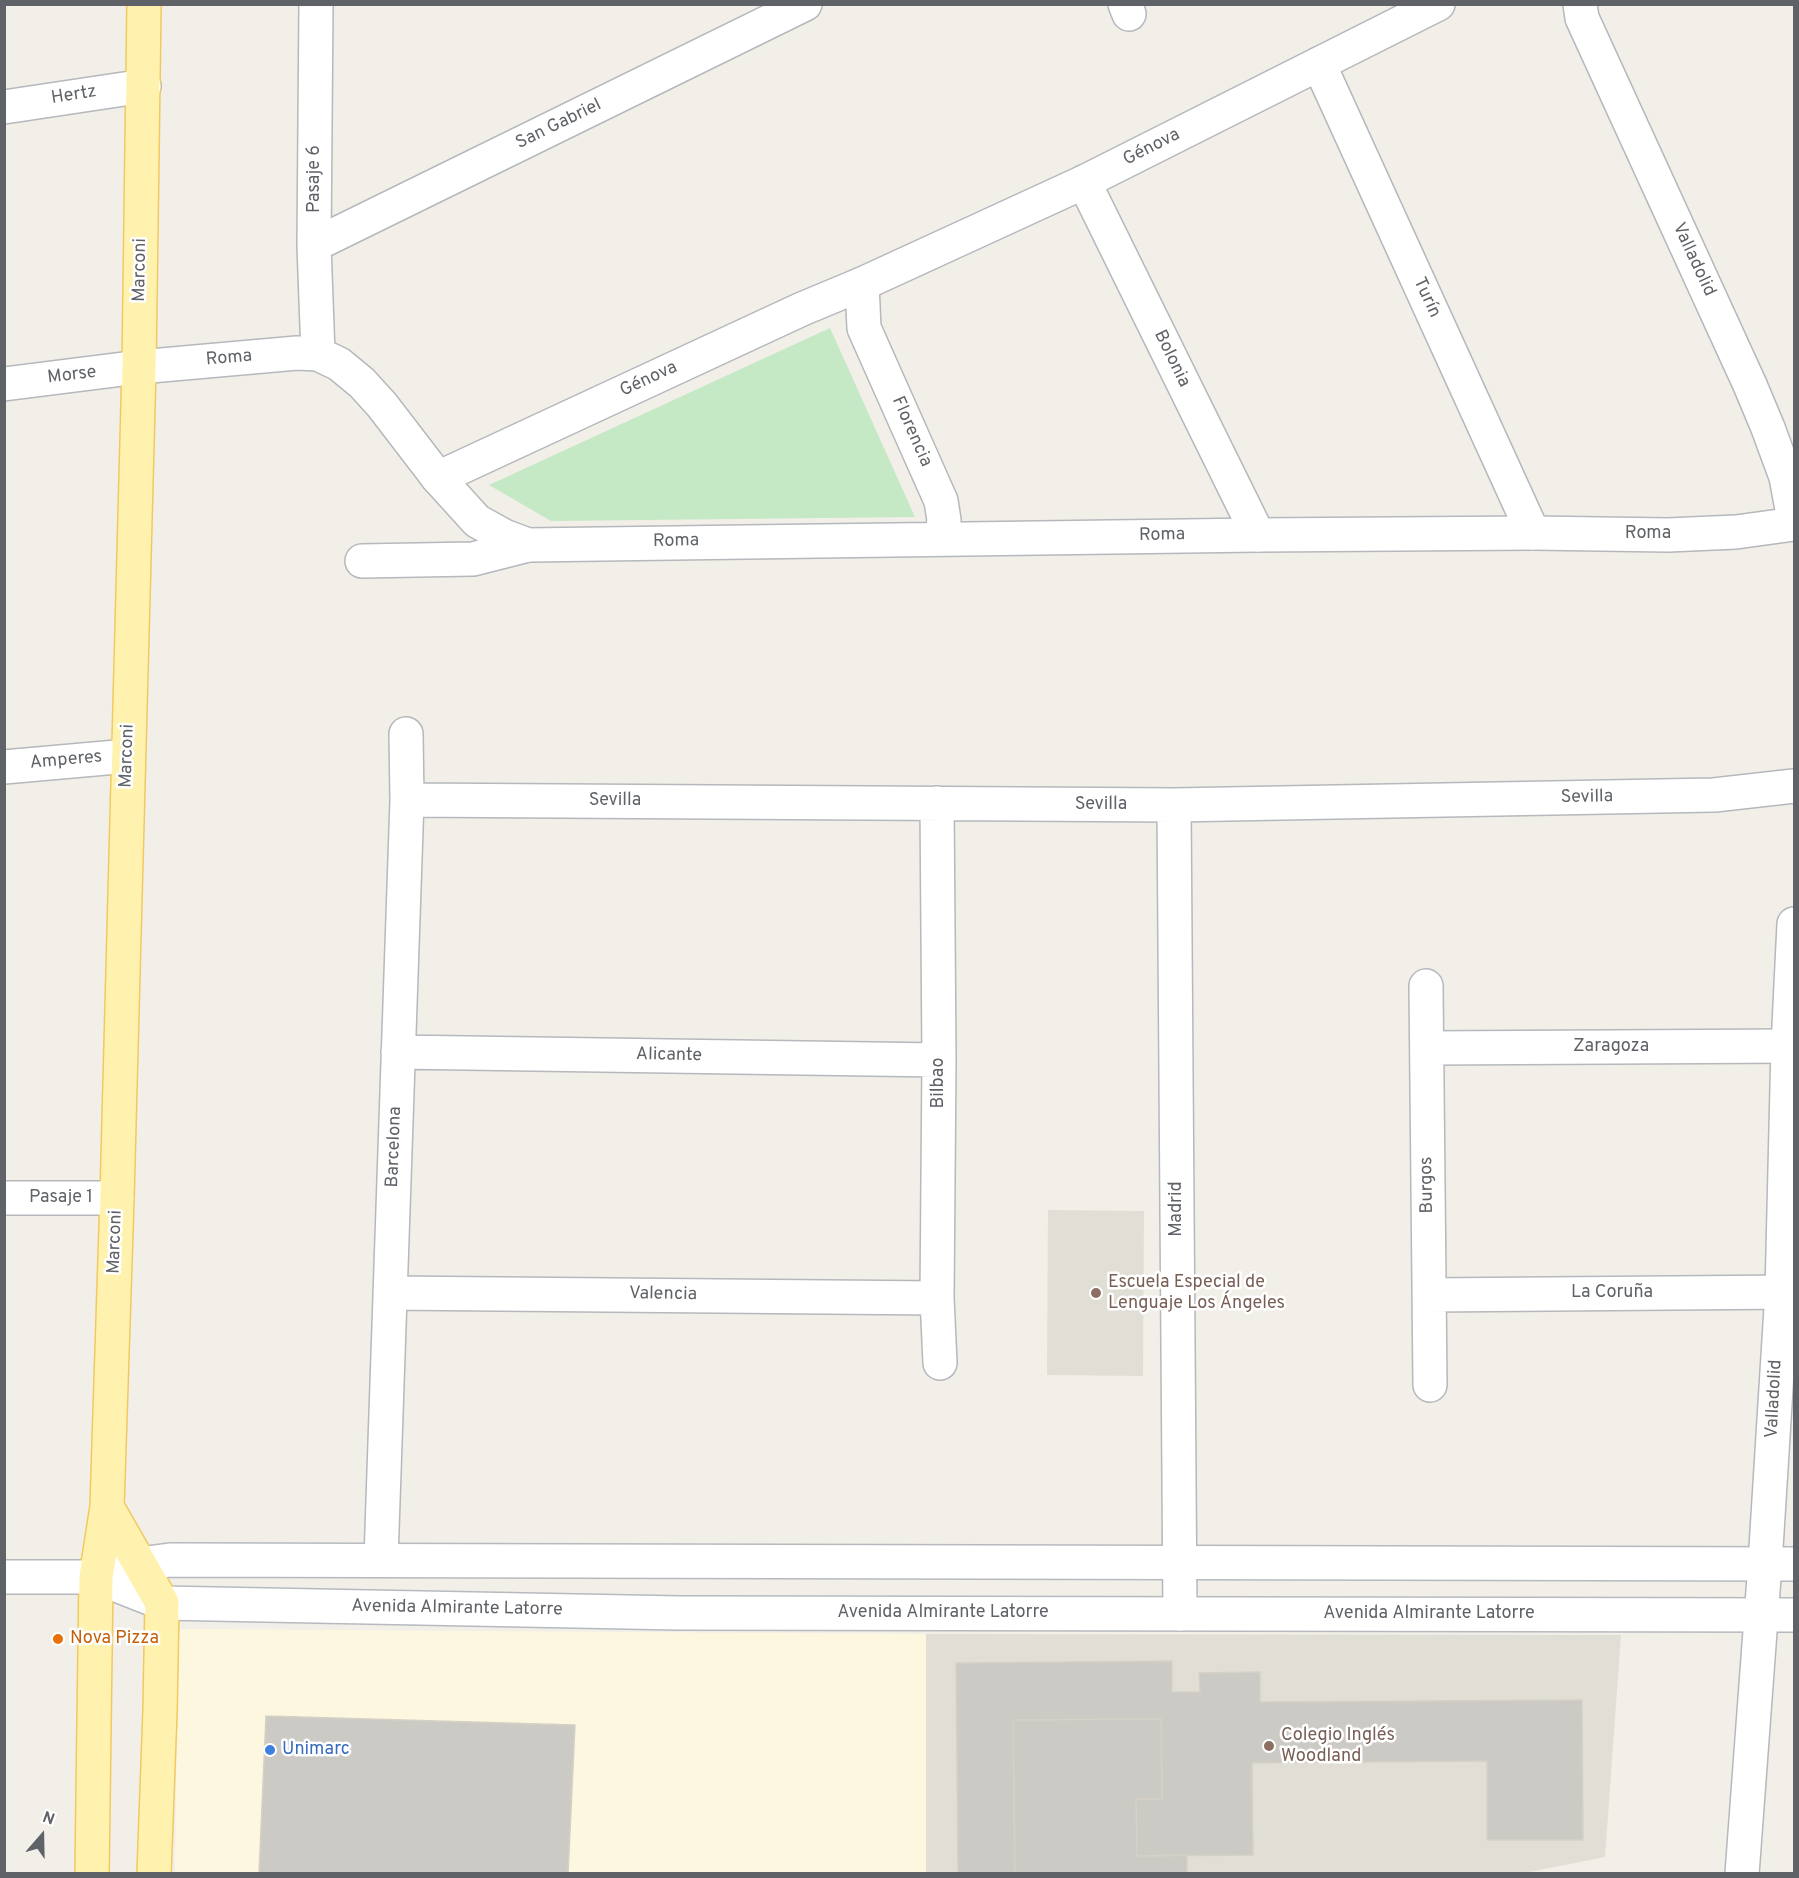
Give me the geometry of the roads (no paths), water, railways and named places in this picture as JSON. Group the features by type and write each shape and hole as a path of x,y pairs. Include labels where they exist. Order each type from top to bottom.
{"main road":[{"name":"Marconi","path":"92,1874 96,1577 107,1507 117,1198 139,368 144,4"},
{"path":"107,1507 162,1603 154,1874"}],"street":[{"name":"Pasaje 6","path":"316,4 314,245 318,354"},
{"name":"San Gabriel","path":"314,245 805,4"},
{"name":"Génova","path":"438,478 802,309 862,284 1084,182 1438,4"},
{"name":"Valladolid","path":"1580,4 1582,18 1768,428 1786,477 1794,522"},
{"name":"Turín","path":"1319,64 1533,533"},
{"name":"Hertz","path":"4,107 144,86"},
{"name":"Bolonia","path":"1084,182 1258,535"},
{"name":"Florencia","path":"862,284 864,328 941,501 944,520 941,538"},
{"name":"Roma","path":"139,368 297,353 318,354 339,364 362,383 382,405 438,478 477,521 504,536 528,545"},
{"name":"Morse","path":"4,384 139,368"},
{"name":"Roma","path":"362,561 473,560 528,545 1258,535 1533,533 1668,535 1736,532 1794,522"},
{"name":"Barcelona","path":"381,1559 407,800 406,735"},
{"name":"Amperes","path":"4,767 128,756"},
{"name":"Sevilla","path":"407,800 1174,805 1714,795 1794,786"},
{"name":"Bilbao","path":"937,803 939,1060 937,1298 940,1364"},
{"name":"Madrid","path":"1174,805 1180,1614"},
{"name":"Valladolid","path":"1742,1874 1762,1614 1780,1564 1788,1292 1794,924"},
{"name":"Burgos","path":"1426,986 1430,1385"},
{"name":"Zaragoza","path":"1427,1048 1791,1046"},
{"name":"Alicante","path":"398,1052 939,1060"},
{"name":"Pasaje 1","path":"4,1198 117,1198"},
{"name":"La Coruña","path":"1429,1294 1788,1292"},
{"name":"Valencia","path":"390,1293 937,1298"},
{"name":"Avenida Almirante Latorre","path":"4,1577 96,1577 138,1564 170,1560 1780,1564"},
{"name":"Avenida Almirante Latorre","path":"96,1577 162,1603 691,1613 1794,1615"}],"place":[{"name":"Escuela Especial de Lenguaje Los Ángeles","path":"1096,1293"},
{"name":"Nova Pizza","path":"58,1639"},
{"name":"Colegio Inglés Woodland","path":"1269,1746"},
{"name":"Unimarc","path":"270,1750"}]}
